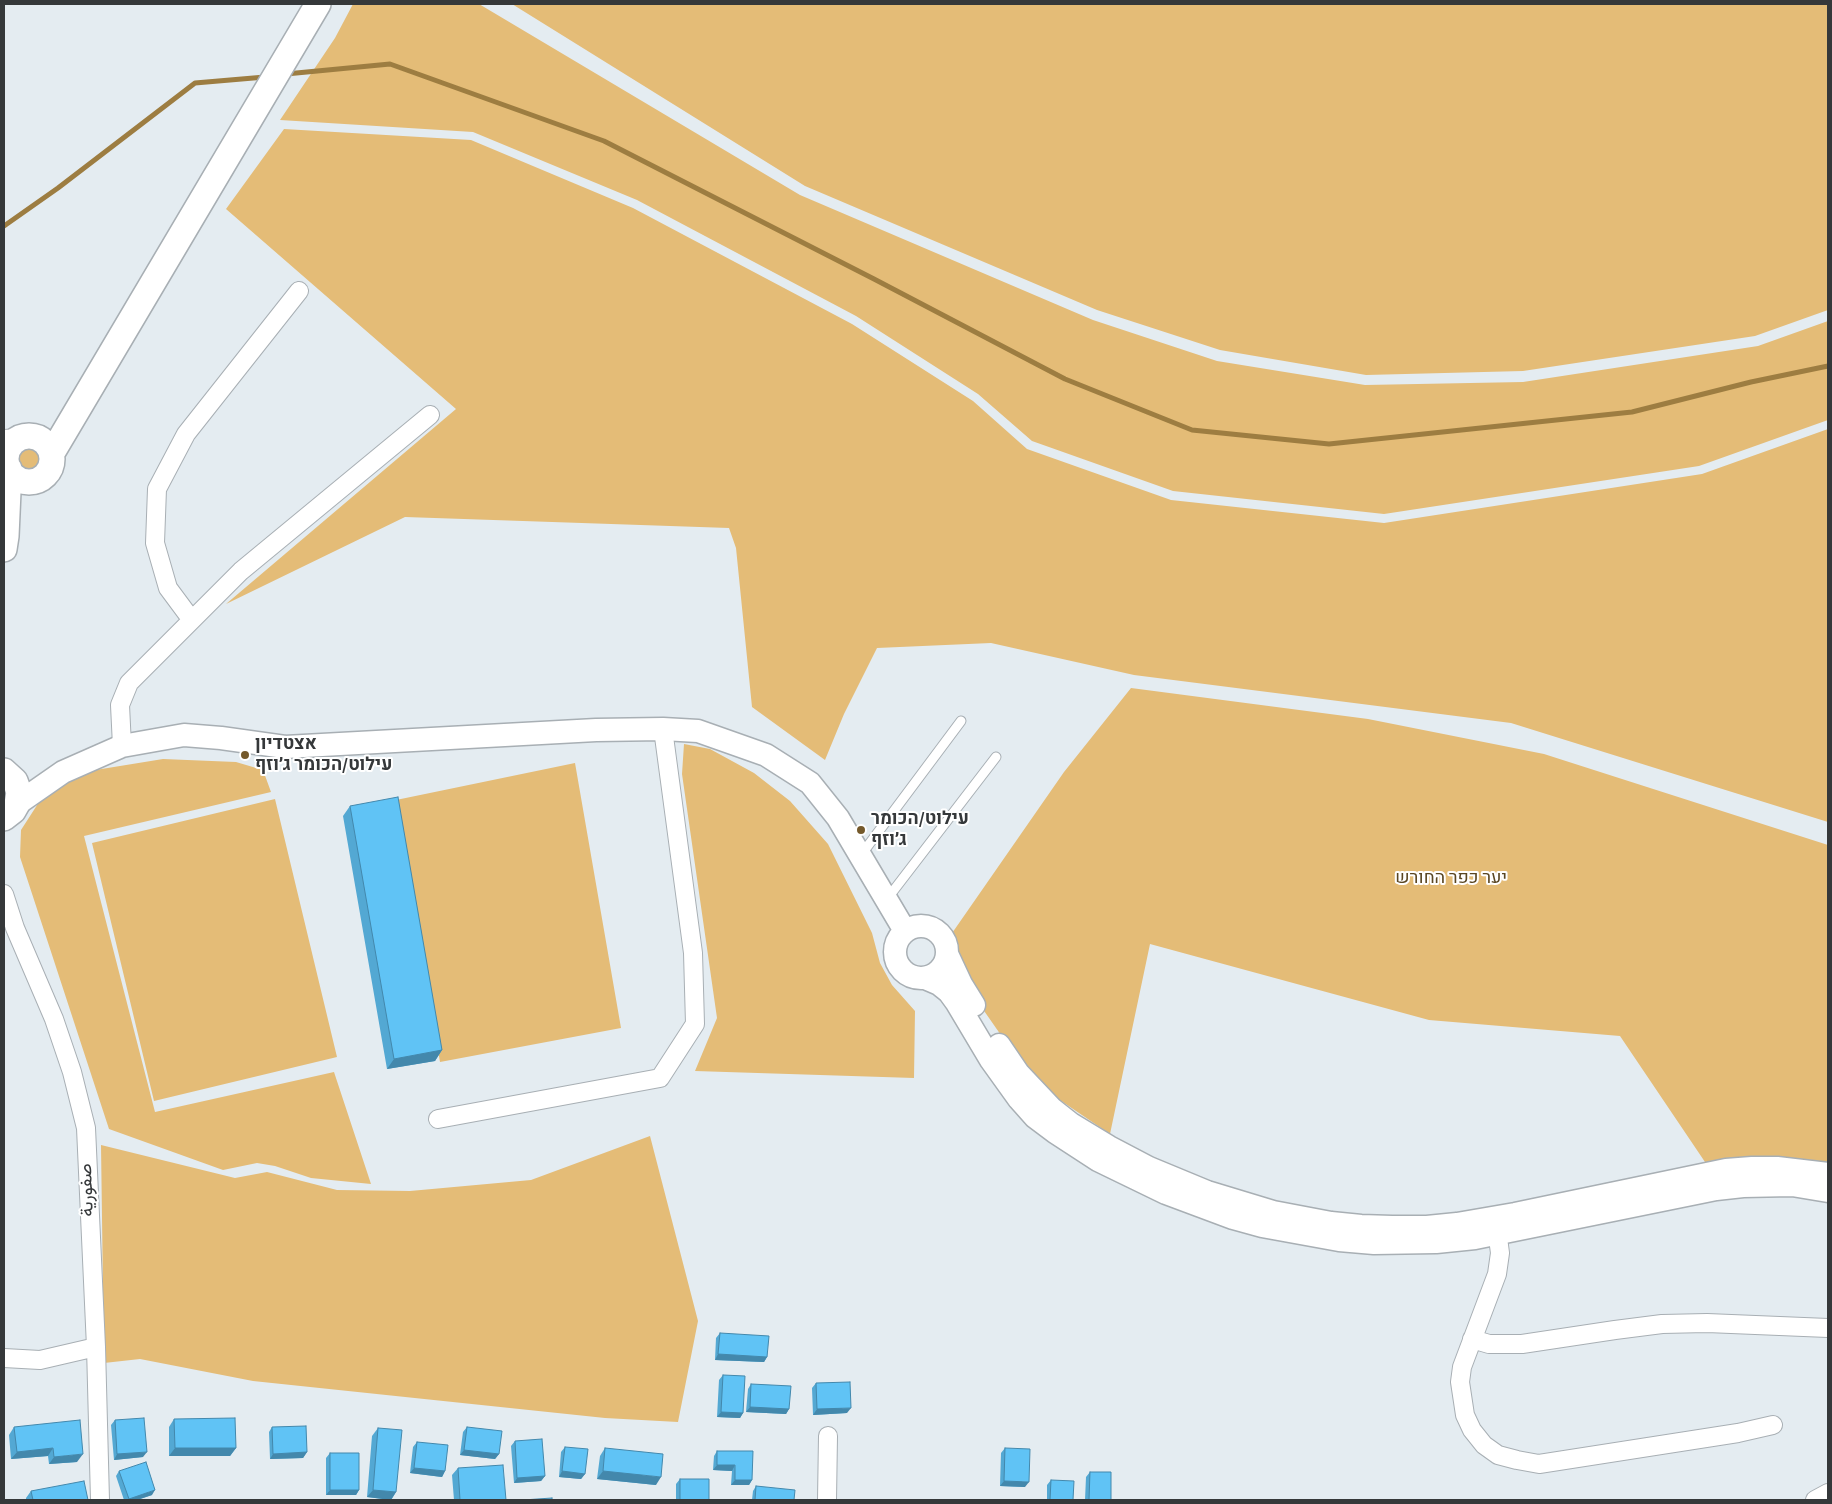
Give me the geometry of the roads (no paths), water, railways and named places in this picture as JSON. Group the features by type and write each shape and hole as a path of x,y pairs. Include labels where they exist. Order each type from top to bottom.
{"main road":[{"path":"5,542 19,451 105,361 318,4"},
{"path":"19,451 19,480 33,482 41,479"},
{"path":"5,542 23,503 51,468 53,461 19,451"},
{"path":"6,770 18,786 19,798 8,816"}],"street":[{"path":"191,619 168,588 155,543 157,488 186,434 299,292"},
{"path":"122,746 120,706 129,682 191,619 241,572 430,415"},
{"path":"438,1119 660,1078 695,1024 693,953 663,729"},
{"path":"8,816 63,772 122,746 184,735 286,747 596,730 663,729 698,732 766,755 810,783 838,818 905,931"},
{"path":"6,770 31,776 63,772"},
{"name":"صفورية","path":"4,894 15,928 54,1019 72,1072 86,1128 96,1347 100,1500"},
{"path":"1828,1174 1777,1168 1726,1170 1497,1225 1436,1242 1374,1243 1339,1240 1262,1226 1233,1218 1166,1194 1098,1160 1067,1141 1035,1117 1004,1080 949,992 939,984 925,978 916,978 908,975 897,964 895,946 905,931 916,926 934,929 941,935 947,954 961,984 1002,1051 1052,1109 1071,1124 1149,1168 1207,1192 1273,1212 1332,1223 1361,1226 1497,1225 1743,1186 1792,1185 1828,1191"},
{"path":"925,978 940,970 945,963 947,954"},
{"path":"1497,1225 1500,1253 1497,1274 1462,1367 1460,1382 1465,1416 1472,1430 1484,1444 1498,1454 1539,1464 1738,1433 1773,1425"},
{"path":"1472,1339 1489,1344 1522,1344 1662,1324 1753,1324 1828,1328"},
{"path":"4,1358 40,1360 96,1347"},
{"path":"827,1500 828,1436"},
{"path":"1815,1500 1828,1493"}],"lane":[{"path":"860,857 961,721"},
{"path":"887,899 996,757"}],"waterway":[{"path":"286,74 390,64 604,141 1065,379 1192,430 1329,444 1632,412 1751,382 1828,366"},
{"path":"4,226 58,188 195,83 265,77"}],"place":[{"name":"אצטדיון עילוט/הכומר ג׳וזף","path":"245,755"},
{"name":"עילוט/הכומר ג׳וזף","path":"861,830"}],"park label":[{"name":"יער כפר החורש","path":"1451,879"}]}
